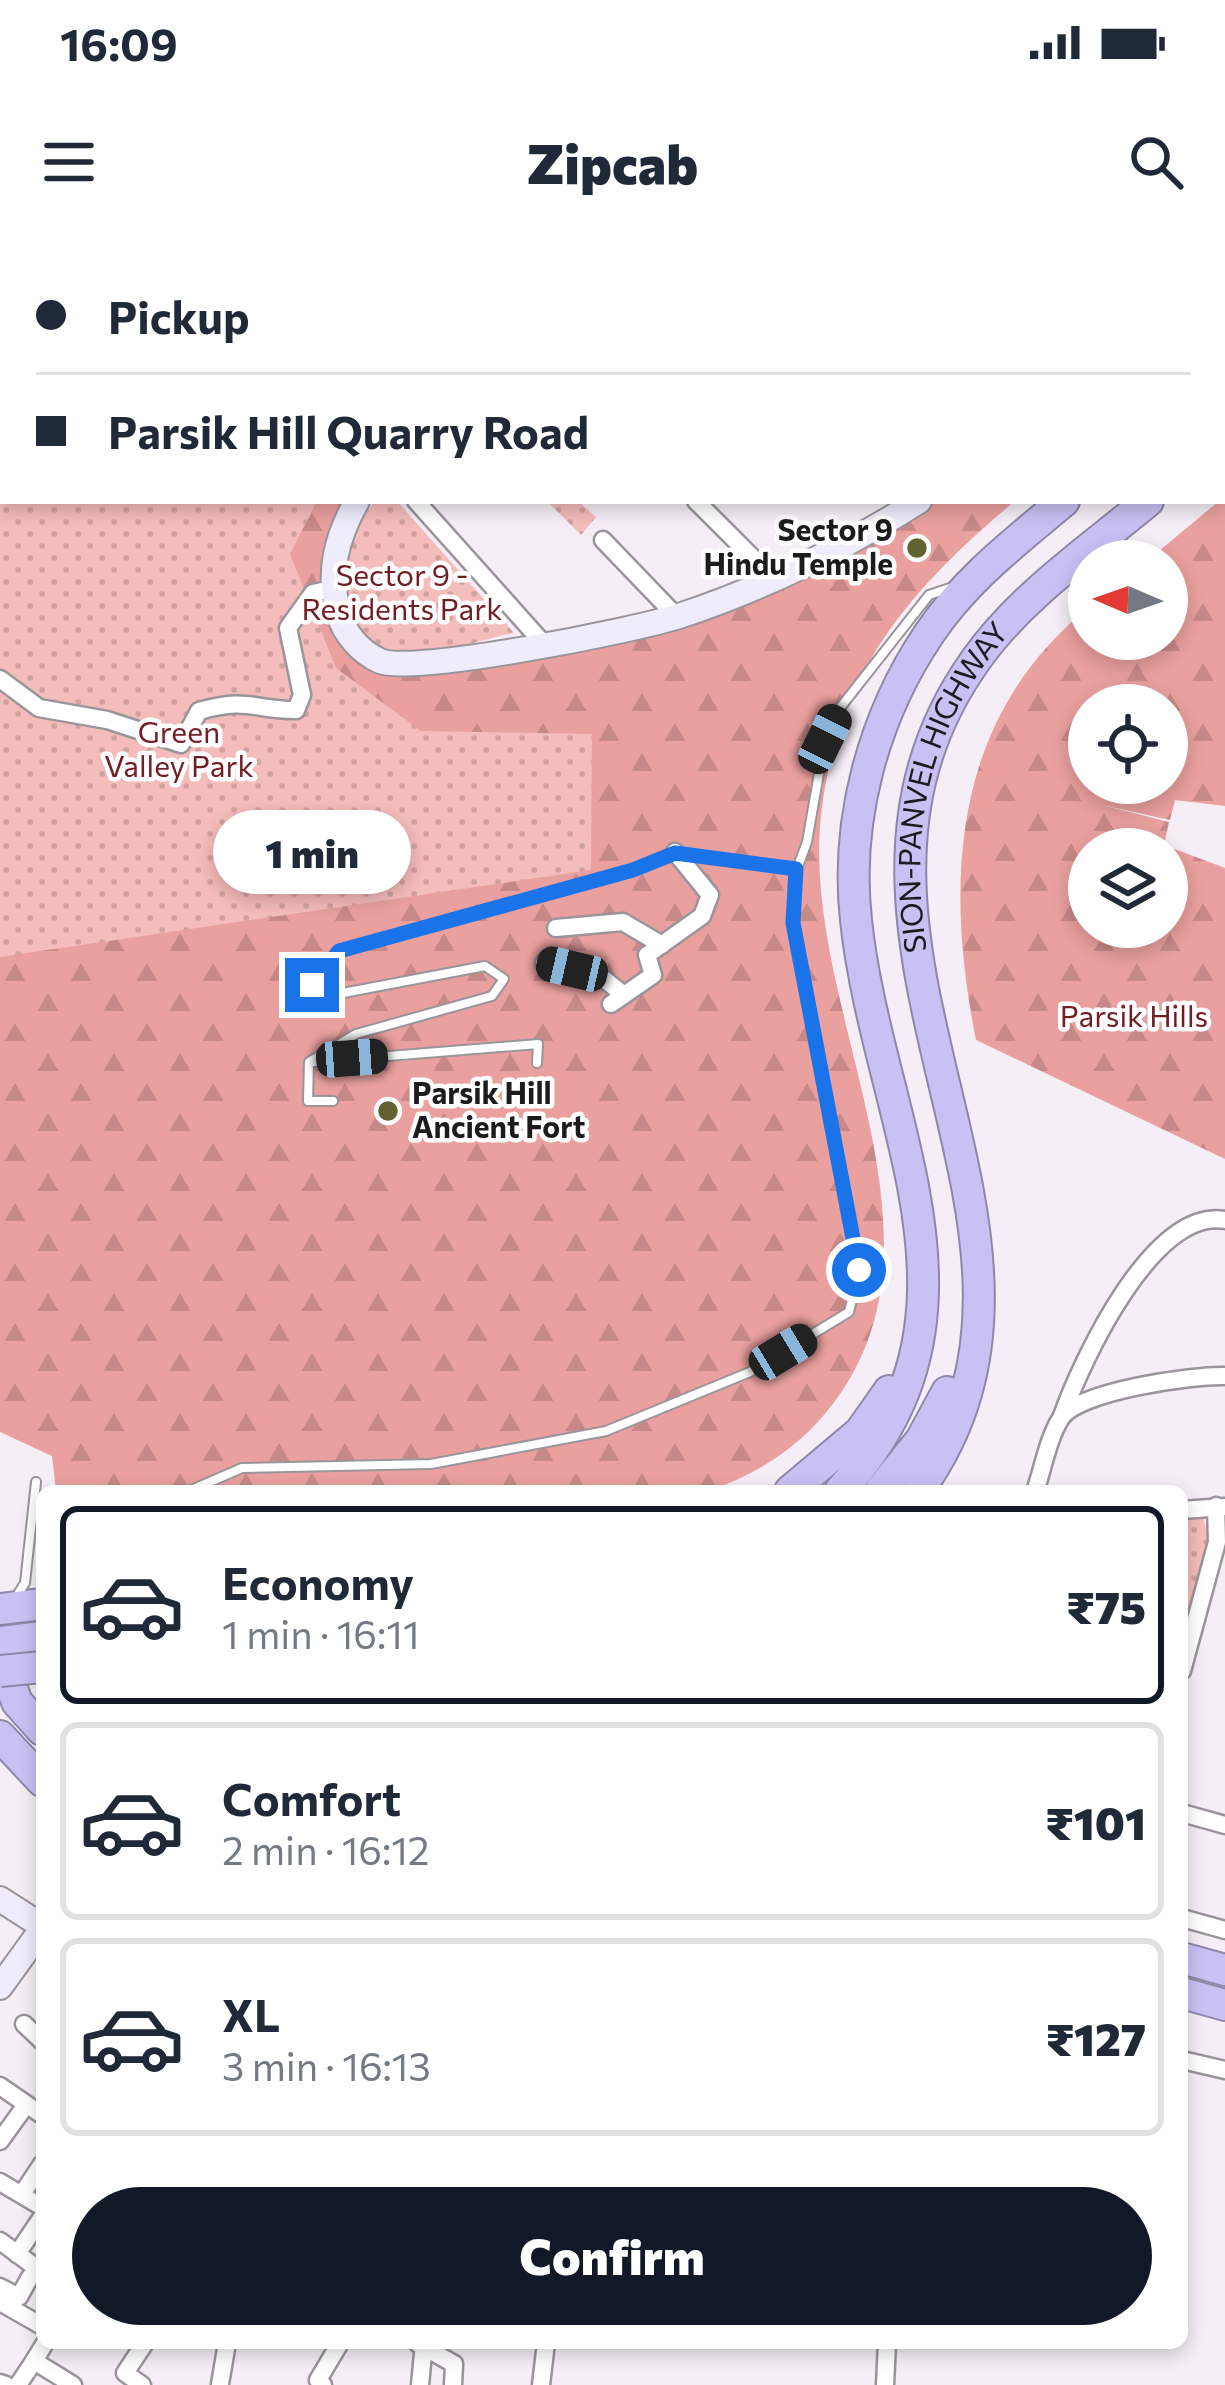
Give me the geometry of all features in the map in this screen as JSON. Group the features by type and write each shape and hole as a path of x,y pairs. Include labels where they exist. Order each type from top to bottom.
{"highway":[{"name":"SION-PANVEL HIGHWAY","path":"926,1277 921,1219 861,958 855,916 856,831 874,747 889,707 930,633 972,581 1061,504"},
{"name":"SION-PANVEL HIGHWAY","path":"898,1468 939,1409 953,1378 977,1280 974,1210 913,949 907,874 915,800 954,695 996,633 1145,504"},
{"path":"855,1485 898,1468 926,1277"},
{"path":"797,1485 860,1432 890,1390 912,1336 926,1277"},
{"path":"5,1609 36,1605"},
{"path":"0,1642 36,1638"},
{"path":"0,1656 20,1701"},
{"path":"0,1671 36,1668"},
{"path":"0,1736 36,1775"},
{"path":"0,1747 36,1776"},
{"path":"1188,1960 1225,1970"},
{"path":"1188,1995 1225,2005"}],"street":[{"path":"355,504 343,525 331,589 344,633 381,662 438,662 676,617 773,578 914,504"},
{"path":"419,504 543,643"},
{"path":"699,504 773,578"},
{"path":"603,540 676,617"},
{"path":"0,679 39,708 107,721 181,744 199,711 254,701 274,710 296,710 302,695 288,628 313,593 331,589"},
{"path":"544,962 599,975 617,999 653,975 647,955 702,916 710,895 675,853"},
{"path":"556,928 623,922 662,945"},
{"path":"1037,1485 1076,1378 1142,1265 1184,1226 1212,1217 1225,1220"},
{"path":"1062,1416 1107,1394 1225,1376"},
{"path":"1188,1509 1221,1506 1217,1542 1188,1649"},
{"path":"1188,1815 1225,1825"},
{"path":"0,1899 36,1923"},
{"path":"1188,1920 1225,1930"},
{"path":"0,1987 36,1936"},
{"path":"24,2024 36,2035"},
{"path":"1188,2061 1225,2070"},
{"path":"3,2094 36,2109"},
{"path":"0,2141 36,2110"},
{"path":"22,2194 36,2173"},
{"path":"0,2182 36,2203"},
{"path":"17,2254 36,2226"},
{"path":"0,2241 36,2274 19,2297 0,2287"},
{"path":"0,2302 36,2323"},
{"path":"18,2385 41,2349"},
{"path":"138,2349 120,2379 142,2385"},
{"path":"220,2385 226,2349"},
{"path":"318,2383 337,2349"},
{"path":"420,2385 422,2349"},
{"path":"431,2349 454,2364 452,2385"},
{"path":"541,2385 545,2349"},
{"path":"884,2385 886,2349"},
{"path":"34,2361 73,2385"}],"lane":[{"path":"203,1485 242,1468 431,1464 606,1431 750,1372 849,1312 859,1270 793,923 796,869 807,842 825,739 840,708 929,595 972,581"},
{"path":"309,1062 356,1034 491,996 504,980 485,966 343,993 312,985 339,951 633,870 675,853 796,869"},
{"path":"309,1062 538,1044 537,1064"},
{"path":"309,1062 308,1100 333,1101"},
{"path":"5,1609 26,1582 36,1482"}],"green space":[{"path":"0,504 343,504 333,522 319,584 394,645 552,651 779,587 882,540 924,504 1012,504 942,568 884,638 843,719 830,765 821,816 821,889 832,965 881,1194 883,1268 869,1338 832,1405 792,1446 761,1468 723,1485 55,1485 52,1456 0,1432"},
{"name":"Green Valley Park","path":"0,504 315,504 290,554 336,668 421,731 592,734 591,870 0,957"},
{"name":"Sector 9 - Residents Park","path":"372,504 400,504 514,633 418,653 377,647 352,620 345,604 344,568"},
{"path":"550,504 581,504 596,517 581,535"},
{"name":"Parsik Hills","path":"1215,504 1225,504 1225,806 1188,802 1188,684 1068,684 1068,804 1174,804 1170,820 1102,805 1169,822 1168,828 1068,828 1068,948 1188,948 1188,854 1225,868 1225,1159 976,1040 961,920 969,805 985,750 1009,699 1043,651 1068,627 1068,660 1188,660 1188,540 1172,540"},
{"path":"1188,1516 1203,1518 1210,1541 1188,1627"}],"place":[{"name":"Sector 9 Hindu Temple","path":"917,548"},
{"name":"Parsik Hill Ancient Fort","path":"388,1111"}],"route":[{"path":"312,985 339,951 633,870 675,853 796,869 793,923 859,1270"}]}
